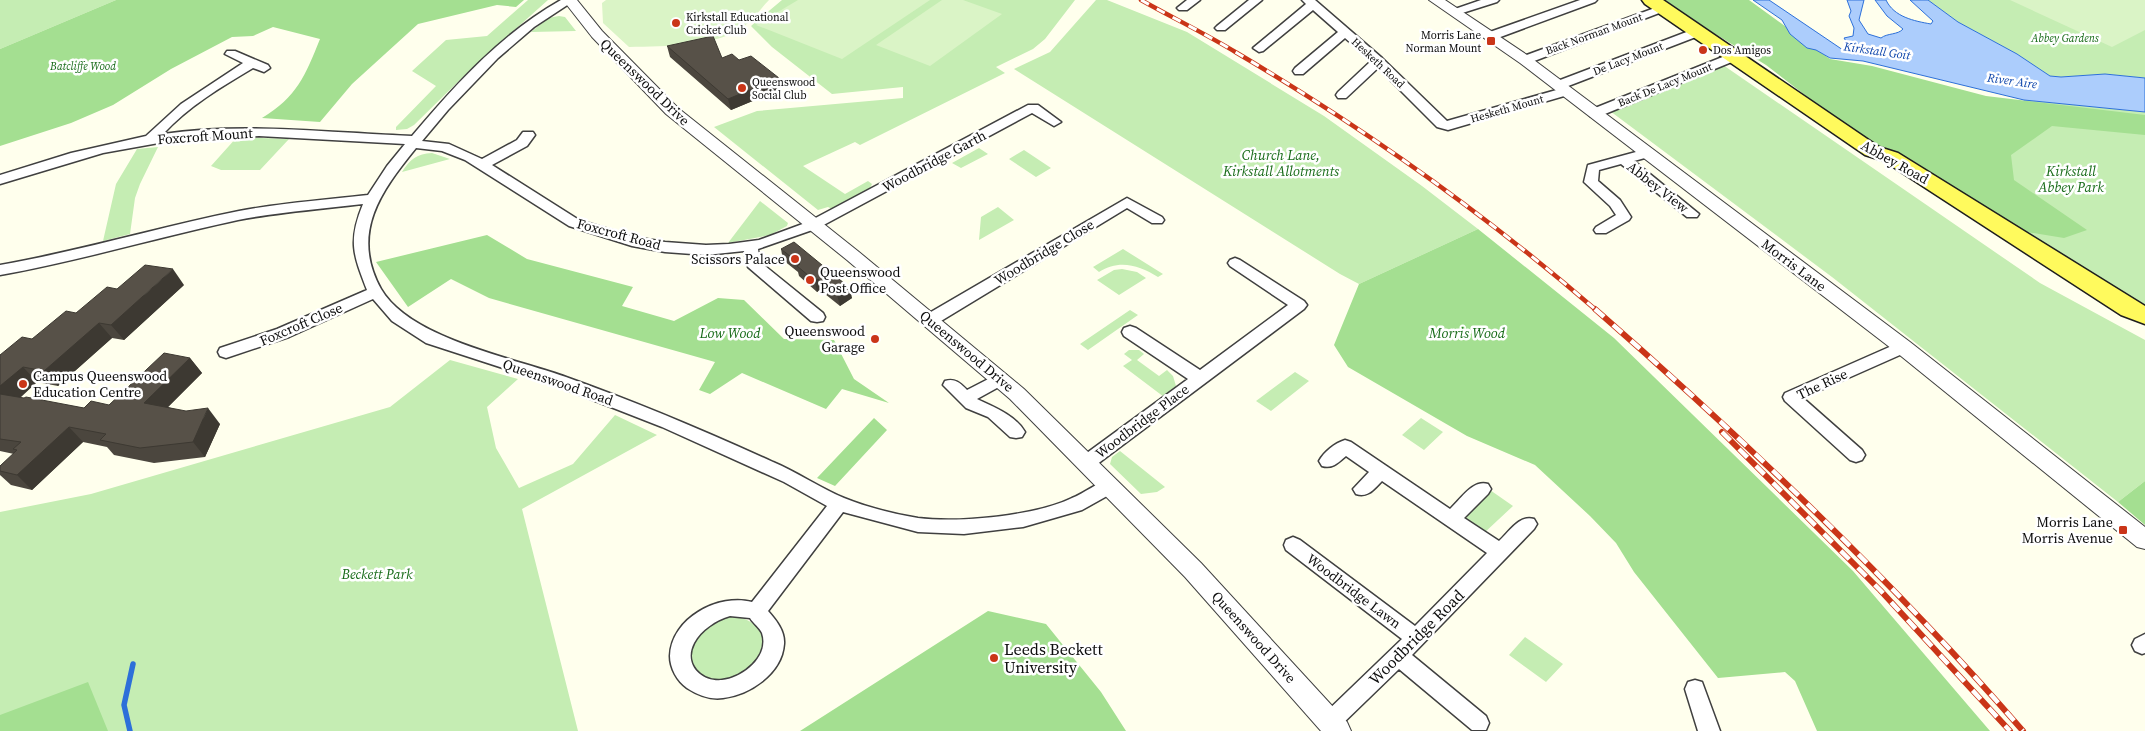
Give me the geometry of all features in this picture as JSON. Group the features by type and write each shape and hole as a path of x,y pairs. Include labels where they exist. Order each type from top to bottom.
{"main road":[{"name":"Abbey Road","path":"1657,4 1872,151 1891,157 2129,309 2145,316"},
{"path":"1872,151 1881,163 1916,188 2120,320 2145,331"}],"street":[{"name":"Queenswood Road","path":"569,0 553,8 494,55 443,107 392,169 372,199 363,222 360,243 363,261 374,292 398,316 432,339 558,380 668,422 781,474 839,504 918,525 964,528 1023,520 1076,505 1110,486"},
{"name":"Queenswood Drive","path":"569,0 597,34 672,111 1000,379 1193,570 1334,726"},
{"path":"1183,8 1194,0"},
{"path":"1221,28 1256,0"},
{"name":"Morris Lane","path":"1436,0 1491,36 1563,88 1903,347 2145,540"},
{"path":"1456,12 1493,0"},
{"path":"1491,36 1591,0"},
{"path":"1259,48 1310,2"},
{"name":"Hesketh Road","path":"1310,2 1378,61 1442,124 1448,126"},
{"name":"Back Norman Mount","path":"1525,60 1657,4"},
{"path":"1299,71 1345,32"},
{"name":"De Lacy Mount","path":"1563,88 1697,32"},
{"path":"231,54 258,66"},
{"name":"Back De Lacy Mount","path":"1595,113 1735,56"},
{"path":"1342,95 1378,61"},
{"path":"151,139 167,121 195,98 258,66"},
{"name":"Hesketh Mount","path":"1448,126 1520,105 1563,88"},
{"name":"Woodbridge Garth","path":"813,225 1033,108 1054,122"},
{"name":"Foxcroft Mount","path":"0,180 88,154 151,139 205,133 263,132 414,142"},
{"path":"483,164 522,142 528,135"},
{"name":"Foxcroft Road","path":"414,142 444,147 483,164 574,223 632,241 679,249 706,250 750,246 782,237 813,225"},
{"path":"1602,230 1624,218 1622,210 1604,196 1591,182 1593,168 1647,153"},
{"name":"Abbey View","path":"1623,159 1692,214"},
{"path":"0,270 82,255 202,224 270,210 372,199"},
{"name":"Woodbridge Close","path":"930,320 1127,202 1157,220"},
{"path":"750,246 753,264 817,317"},
{"name":"Woodbridge Place","path":"1086,463 1299,305 1235,263"},
{"name":"Foxcroft Close","path":"226,352 251,346 279,335 374,292"},
{"name":"Woodbridge Place","path":"1130,332 1199,378"},
{"name":"The Rise","path":"1856,455 1791,397 1903,347"},
{"path":"966,398 1000,379"},
{"path":"951,385 972,404 994,413 1016,432"},
{"path":"1328,461 1345,447 1500,552"},
{"path":"1362,489 1381,472"},
{"path":"1452,519 1482,489"},
{"path":"756,612 839,504"},
{"name":"Woodbridge Road","path":"1334,726 1398,656 1528,524"},
{"name":"Woodbridge Lawn","path":"1293,545 1416,638"},
{"path":"729,608 743,608 756,612 766,619 772,629 775,641 769,660 755,676 741,684 712,689 698,684 688,677 682,666 681,654 684,642 691,630 708,616 729,608"},
{"path":"1398,656 1479,723"},
{"path":"1695,689 1709,731"}],"green space":[{"path":"0,0 116,0 0,49"},
{"name":"Batcliffe Wood","path":"116,0 524,0 516,7 497,5 418,24 352,84 320,122 262,118 292,94 310,64 320,39 273,27 253,36 232,37 171,69 113,105 71,123 0,146 0,49"},
{"path":"528,0 548,0 472,68 414,125 407,129 396,130 396,127 436,86 412,71 446,40 487,36"},
{"name":"Kirkstall Educational Cricket Club","path":"606,0 769,0 748,23 723,37 675,46 629,47 603,23 602,3"},
{"path":"782,0 1075,0 1045,39 1033,49 996,67 1005,73 860,145 855,142 803,166 845,194 868,181 872,184 866,191 832,209 828,207 818,210 714,127 757,111 903,98 903,87 832,94 772,47 751,26"},
{"path":"798,0 930,0 842,59 756,25"},
{"path":"942,0 963,0 1002,14 930,66 876,45"},
{"name":"Church Lane, Kirkstall Allotments","path":"1096,0 1107,0 1187,32 1324,116 1422,186 1478,229 1359,284 1340,274 1014,69 1050,52"},
{"path":"1665,0 1749,0 1830,59 1872,66 1986,96 2145,115 2145,135 2052,126 2011,155 2014,180 2087,230 2064,238 2027,232 1997,221 1867,139 1766,65"},
{"name":"Abbey Gardens","path":"1928,0 2145,0 2145,78 2105,74 2050,76 2017,54 1958,22"},
{"path":"2010,0 2145,0 2145,30 2112,47"},
{"path":"565,17 576,31 531,32 548,18"},
{"path":"1723,65 2040,283 2145,340 2145,481 2118,502 1832,277 1610,111"},
{"name":"Kirkstall Abbey Park","path":"2024,100 2145,112 2145,313 1973,202 2001,142"},
{"path":"237,137 289,139 260,170 221,170 211,166"},
{"path":"158,147 135,198 130,234 103,241 116,184 137,149"},
{"path":"979,148 988,154 961,168 952,163"},
{"path":"1024,150 1051,168 1036,177 1009,159"},
{"path":"432,153 450,159 402,172 414,158"},
{"path":"760,201 788,223 787,226 770,235 728,243"},
{"path":"998,207 1014,220 979,240 981,217"},
{"name":"Morris Wood","path":"1478,229 1614,338 1853,571 1990,731 1817,731 1795,681 1785,672 1718,678 1634,572 1616,543 1535,465 1467,436 1348,367 1334,345 1359,284"},
{"name":"Low Wood","path":"487,235 527,259 633,287 622,306 674,321 718,298 744,300 784,339 834,340 854,379 889,403 842,389 826,409 742,373 710,394 699,390 715,362 489,298 451,279 408,307 376,262"},
{"path":"1123,249 1163,274 1158,277 1144,269 1129,265 1114,266 1099,272 1093,267"},
{"path":"1122,269 1137,272 1146,278 1119,295 1097,280 1114,270"},
{"path":"1130,310 1138,315 1088,350 1080,344"},
{"path":"1129,350 1139,350 1144,354 1137,360 1159,376 1167,370 1173,376 1176,386 1164,397 1123,366 1132,360 1124,354"},
{"name":"Beckett Park","path":"450,360 518,379 487,407 496,448 519,488 573,464 615,415 657,435 522,509 578,731 0,731 0,512 91,494 390,407"},
{"path":"1295,372 1309,381 1271,411 1256,401"},
{"path":"874,418 887,430 835,486 817,478"},
{"path":"1421,418 1443,432 1424,450 1402,435"},
{"path":"1120,451 1165,487 1157,492 1141,494 1110,464 1112,457"},
{"path":"2145,481 2145,525 2118,502"},
{"path":"1490,490 1513,506 1483,534 1460,518"},
{"name":"Leeds Beckett University","path":"988,611 1046,624 1101,692 1126,731 800,731"},
{"path":"733,616 752,623 761,633 763,645 759,657 750,669 737,677 722,680 706,677 699,673 692,660 692,646 695,639 699,632 711,623"},
{"path":"1525,637 1563,664 1546,682 1509,655"},
{"path":"88,682 108,731 0,731 0,715"}],"water":[{"path":"1753,0 1769,0 1843,50 1851,49 1844,38 1853,36 1854,28 1849,16 1851,11 1847,0 1864,0 1859,20 1868,34 1881,38 1903,29 1887,16 1875,0 1886,0 1899,14 1911,20 1931,24 1933,21 1910,0 1928,0 1958,22 2017,54 2050,76 2105,74 2145,78 2145,112 2024,100 1863,61 1830,58 1816,50 1807,48 1790,34 1782,20"}],"building":[{"path":"713,36 722,58 732,54 739,60 751,56 779,78 728,99 667,46"},
{"path":"794,242 850,288 837,295 818,279 815,281 797,266 800,264 781,249"},
{"path":"145,265 173,269 111,325 99,323 44,371 23,367 0,386 0,355 22,337 32,339 66,311 76,313 107,287 117,289"},
{"path":"164,353 190,358 144,403 186,411 208,408 193,442 140,448 100,440 106,434 69,427 17,475 0,471 0,466 17,450 13,449 21,442 0,439 0,394 84,408 91,401 109,405"}],"waterway":[{"path":"130,731 124,705 133,664"}],"railway":[{"path":"1141,0 1237,53 1377,142 1467,206 1554,274 1596,310"},
{"path":"1595,309 1707,409 1870,566 2023,731"},
{"path":"1722,432 1880,590 2010,731"}],"place":[{"name":"Kirkstall Educational Cricket Club","path":"676,23"},
{"name":"Morris Lane Norman Mount","path":"1491,41"},
{"name":"Dos Amigos","path":"1703,50"},
{"name":"Queenswood Social Club","path":"742,88"},
{"name":"Scissors Palace","path":"795,259"},
{"name":"Queenswood Post Office","path":"810,280"},
{"name":"Queenswood Garage","path":"875,339"},
{"name":"Campus Queenswood Education Centre","path":"23,384"},
{"name":"Morris Lane Morris Avenue","path":"2123,530"},
{"name":"Leeds Beckett University","path":"994,658"}],"water label":[{"name":"Kirkstall Goit","path":"1877,51"},
{"name":"River Aire","path":"2012,81"}]}
